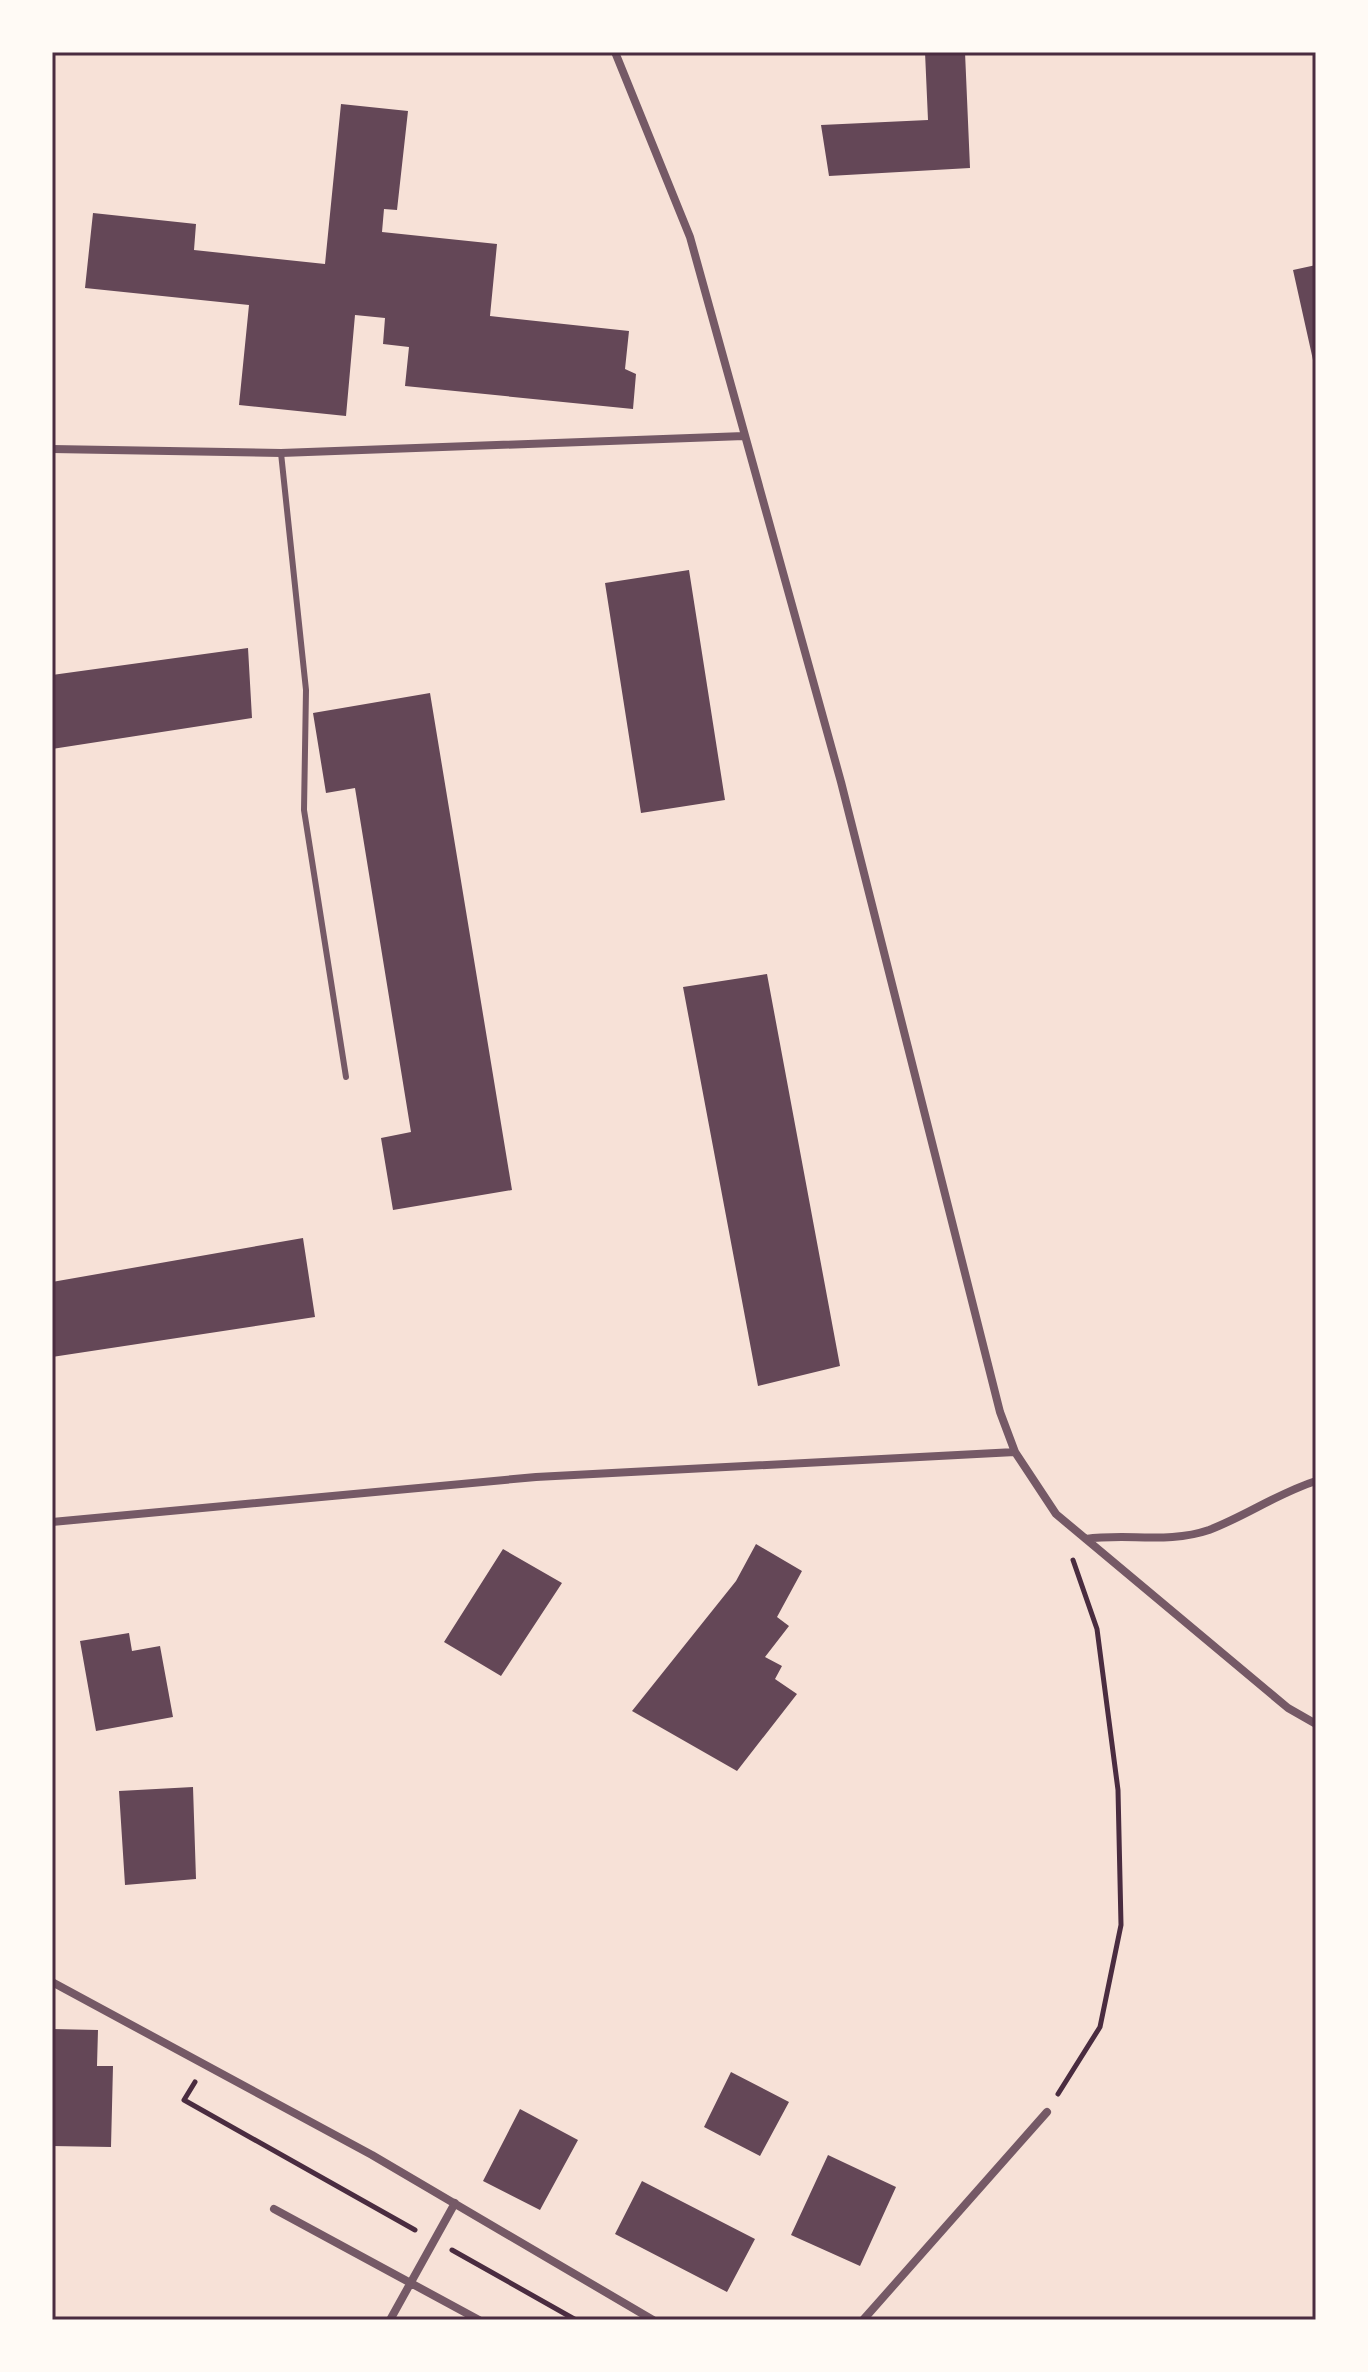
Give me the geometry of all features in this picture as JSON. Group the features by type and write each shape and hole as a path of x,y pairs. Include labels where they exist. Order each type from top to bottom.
{"street":[{"path":"615,52 690,237 841,782 1000,1412 1015,1452 1056,1514 1288,1708 1316,1724"},
{"path":"52,449 281,453 744,436"},
{"path":"52,1522 536,1477 1015,1452"},
{"path":"1086,1539 1118,1534 1162,1540 1208,1530 1316,1481"},
{"path":"52,1982 455,2203 653,2320"},
{"path":"863,2320 1047,2112"},
{"path":"390,2320 455,2203"},
{"path":"274,2209 479,2320"}],"lane":[{"path":"281,453 306,690 304,810 346,1077"}],"path":[{"path":"1047,2112 1100,2027 1121,1925 1118,1790 1099,1644 1072,1557"},
{"path":"205,2065 184,2100 576,2320"}],"building":[{"path":"925,52 965,52 970,168 829,176 821,125 928,120"},
{"path":"341,104 408,111 397,210 384,209 382,232 497,244 490,316 629,331 625,369 636,374 633,409 405,386 409,347 383,344 385,318 355,315 346,416 239,405 249,305 85,288 93,213 196,224 194,250 325,264"},
{"path":"1316,265 1316,369 1315,369 1293,270"},
{"path":"689,570 725,800 641,813 605,583"},
{"path":"248,648 252,718 52,749 52,675"},
{"path":"430,693 512,1190 393,1210 381,1138 411,1132 355,788 326,793 313,713"},
{"path":"767,974 840,1366 758,1386 683,987"},
{"path":"303,1238 315,1317 52,1357 52,1282"},
{"path":"756,1544 802,1571 777,1617 789,1626 765,1657 782,1666 775,1679 797,1694 737,1771 632,1711 736,1581"},
{"path":"503,1549 562,1583 501,1676 444,1642"},
{"path":"129,1633 132,1651 160,1646 173,1717 96,1731 80,1641"},
{"path":"193,1787 196,1879 125,1885 119,1791"},
{"path":"52,2029 98,2030 97,2066 113,2066 111,2147 52,2146"},
{"path":"731,2072 789,2102 760,2156 704,2127"},
{"path":"520,2109 578,2140 540,2210 483,2181"},
{"path":"828,2155 896,2187 860,2266 791,2235"},
{"path":"642,2181 755,2239 727,2292 615,2234"}]}
